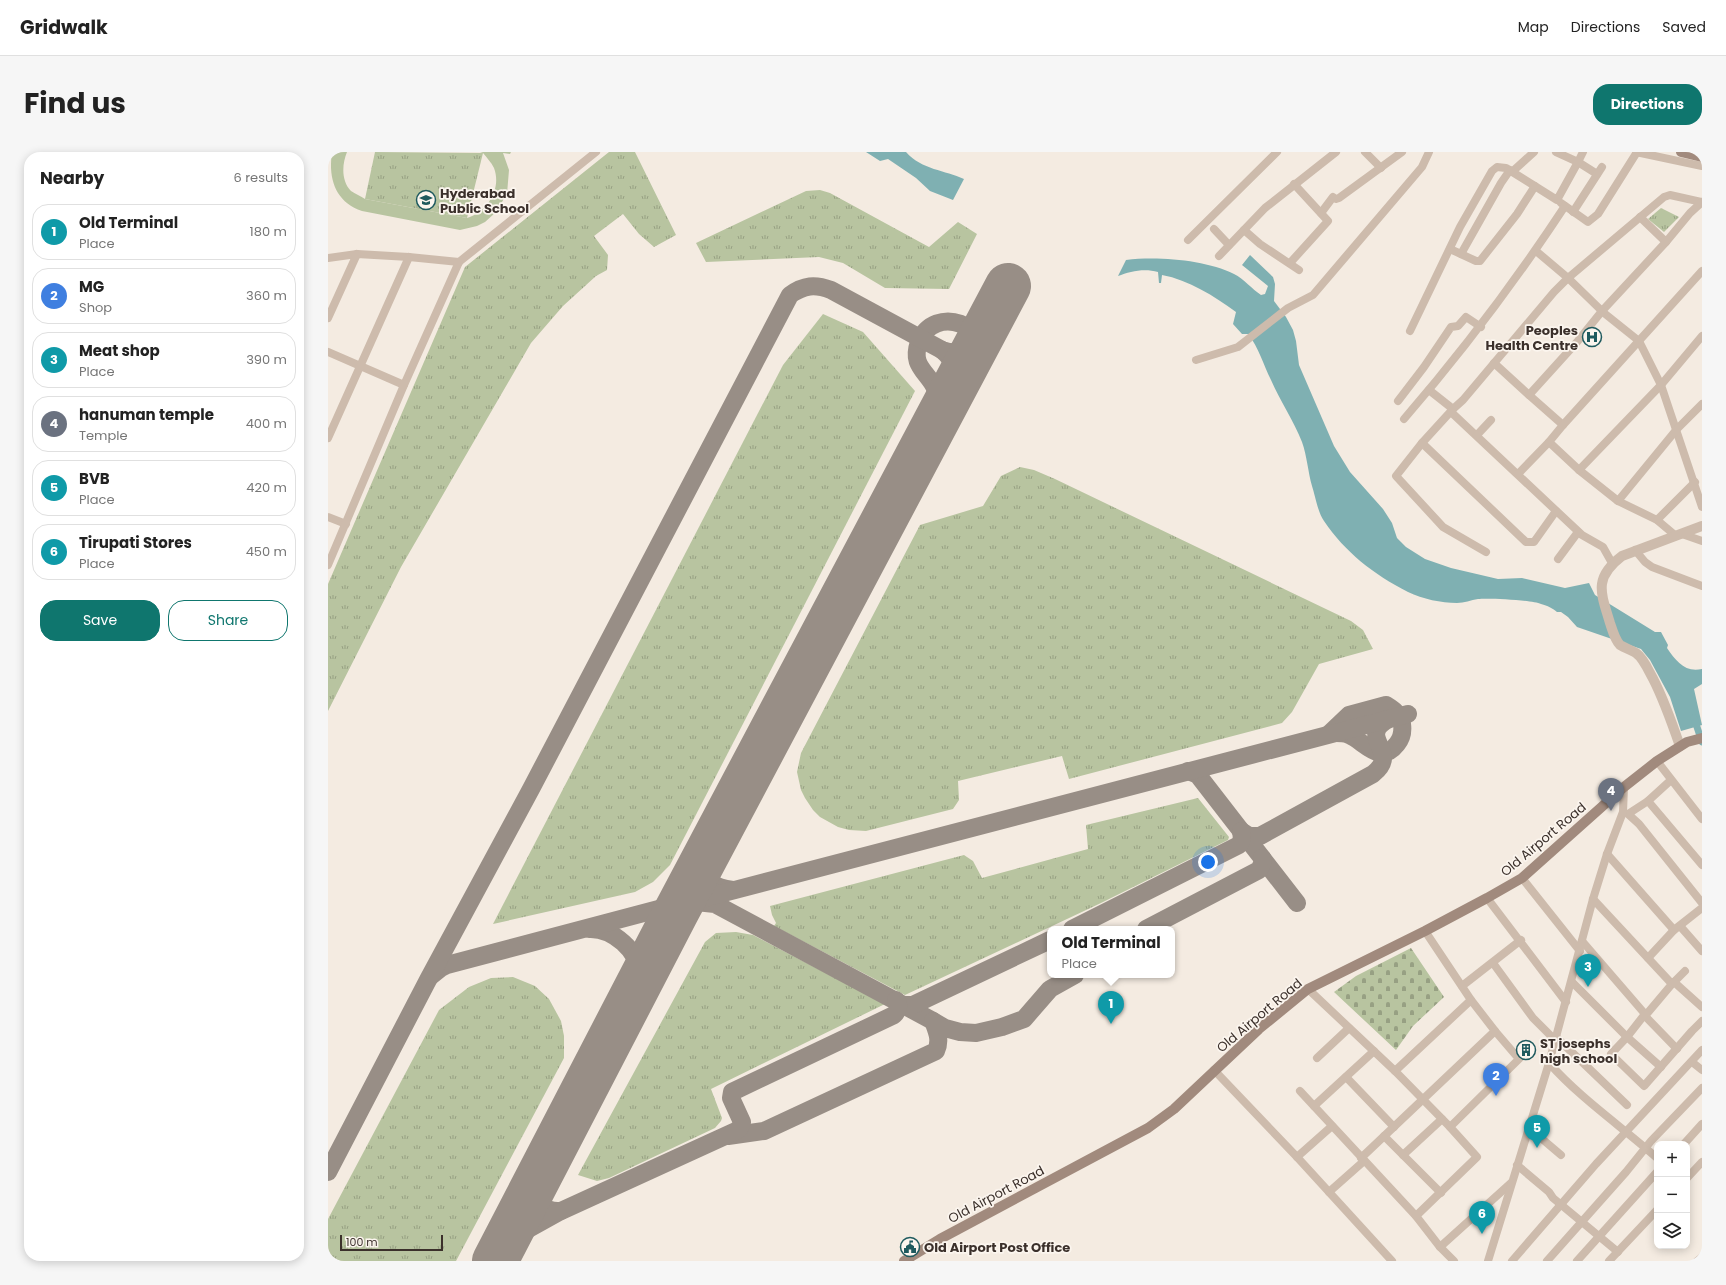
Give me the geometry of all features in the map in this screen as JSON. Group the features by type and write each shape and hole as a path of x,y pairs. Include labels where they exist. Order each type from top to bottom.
{"main road":[{"path":"1680,152 1702,157"},
{"name":"Old Airport Road","path":"904,1261 940,1239 1148,1128 1174,1109 1259,1029 1308,989 1425,931 1522,878 1624,788 1657,761 1684,744 1702,738"}],"street":[{"path":"328,565 404,385 459,262 596,152"},
{"path":"1188,240 1277,152"},
{"path":"1219,256 1265,208 1336,152"},
{"path":"1365,152 1381,168"},
{"path":"1321,213 1333,197 1336,199 1339,198 1402,152"},
{"path":"1196,360 1238,347 1288,308 1313,295 1422,167 1429,152"},
{"path":"1461,254 1501,183 1512,170 1534,152"},
{"path":"1556,152 1599,170 1573,212"},
{"path":"1557,200 1583,152"},
{"path":"1410,331 1475,199 1494,168 1502,166 1512,170 1588,222 1598,214 1636,152 1702,166"},
{"path":"1290,263 1328,221 1294,184"},
{"path":"1450,249 1476,261 1480,261 1517,214 1535,186"},
{"path":"1486,552 1443,528 1396,476 1422,443 1452,411 1554,292 1568,278 1664,196 1670,195 1702,202"},
{"path":"1529,395 1577,342 1602,311 1666,242 1690,213 1702,202"},
{"path":"1404,419 1481,327 1536,251 1565,206"},
{"path":"1640,217 1666,242"},
{"path":"1214,229 1229,245"},
{"path":"1244,230 1260,244 1299,270"},
{"path":"1536,251 1568,278 1602,311 1639,341 1661,385 1695,482 1702,507"},
{"path":"328,258 357,254 459,262"},
{"path":"328,318 357,254"},
{"path":"328,438 409,257"},
{"path":"1518,474 1549,442 1702,271"},
{"path":"1398,401 1424,367 1451,327 1458,326 1466,317 1481,327"},
{"path":"1579,470 1661,385 1702,336"},
{"path":"328,352 404,385"},
{"path":"1494,363 1563,425"},
{"path":"1429,390 1578,532 1603,547 1612,563"},
{"path":"1618,501 1677,429 1702,404"},
{"path":"1477,435 1491,420"},
{"path":"1549,442 1579,470 1618,501 1657,520 1679,535 1702,541"},
{"path":"1422,443 1526,542 1534,542 1556,511"},
{"path":"1657,520 1695,482"},
{"path":"328,517 346,524"},
{"path":"1684,744 1650,672 1637,654 1619,644 1612,630 1600,592 1602,582 1612,563 1622,556 1702,526"},
{"path":"1558,559 1578,532"},
{"path":"1635,550 1645,562 1652,567 1702,586"},
{"path":"1657,761 1702,819"},
{"path":"1625,813 1648,801 1671,780"},
{"path":"1491,1259 1528,1127 1549,1063 1572,982 1593,899 1607,854 1625,813 1624,788"},
{"path":"1648,801 1702,865"},
{"path":"1625,813 1639,824 1702,903"},
{"path":"1607,854 1677,928 1702,951"},
{"path":"1522,878 1580,951"},
{"path":"1487,898 1566,1002"},
{"path":"1593,899 1673,983 1702,1007"},
{"path":"1648,958 1677,928 1702,908"},
{"path":"1425,931 1471,1000 1519,1059 1450,1127"},
{"path":"1462,986 1493,963 1520,940"},
{"path":"1582,941 1645,1014 1645,1016 1677,1049"},
{"path":"1493,963 1534,1018 1627,1106"},
{"path":"1685,971 1645,1014 1627,1038 1611,1054 1644,1086 1702,1021"},
{"path":"1572,982 1627,1038 1661,1067"},
{"path":"1308,989 1423,1098 1477,1157 1416,1216"},
{"path":"1395,1071 1471,1000"},
{"path":"1317,1058 1349,1028"},
{"path":"1329,1192 1363,1160 1384,1136 1495,1030"},
{"path":"1512,1261 1596,1164 1702,1050"},
{"path":"1314,1106 1374,1051"},
{"path":"1692,1062 1702,1070"},
{"path":"1549,1063 1560,1075 1626,1133 1654,1155"},
{"path":"1214,1070 1297,1157 1392,1261"},
{"path":"1346,1077 1394,1127"},
{"path":"1547,1261 1581,1220 1702,1088"},
{"path":"1300,1091 1416,1216 1454,1261"},
{"path":"1403,1155 1442,1119"},
{"path":"1687,1141 1702,1124"},
{"path":"1297,1157 1332,1126"},
{"path":"1528,1127 1561,1155"},
{"path":"1384,1136 1441,1193"},
{"path":"1688,1177 1702,1162"},
{"path":"1517,1165 1618,1252"},
{"path":"1577,1261 1654,1175"},
{"path":"1440,1246 1512,1182"},
{"path":"1609,1261 1654,1213"},
{"path":"1697,1261 1702,1258"}],"green space":[{"path":"332,152 347,152 343,167 345,182 351,191 365,199 467,218 481,211 491,199 496,184 494,168 483,153 480,152 511,152 510,154 503,153 509,170 507,194 495,213 485,222 477,226 460,230 362,211 345,202 335,188 331,171"},
{"path":"375,152 483,153 467,218 365,199"},
{"path":"609,152 635,152 676,235 654,247 639,234 623,214 594,236 608,255 607,270 596,276 563,306 531,343 401,567 328,711 328,584 465,267"},
{"path":"820,190 830,193 929,247 958,222 977,234 949,289 885,288 843,263 819,257 706,262 696,243 806,191"},
{"path":"1661,208 1679,217 1664,232 1648,219"},
{"path":"823,314 863,332 915,391 670,865 653,882 635,892 493,924 783,365"},
{"path":"1020,467 1034,470 1055,479 1351,621 1363,630 1373,649 1319,664 1292,712 1282,723 1069,779 1062,756 958,781 959,800 953,809 866,831 849,830 838,827 820,817 813,810 801,790 797,772 801,753 920,525 983,506 1001,476"},
{"path":"1198,798 1229,837 1228,840 1101,903 1052,926 1047,926 1047,928 905,995 774,926 776,923 770,906 964,855 973,861 982,878 1088,849 1086,825"},
{"path":"736,932 753,935 885,1004 711,1089 722,1118 715,1128 609,1178 597,1181 578,1175 705,942 716,933"},
{"path":"1411,948 1444,997 1413,1026 1396,1050 1334,992 1356,976"},
{"path":"513,977 535,986 549,999 561,1021 564,1036 564,1058 456,1261 328,1261 328,1219 439,1010 469,987 491,978"}],"water":[{"path":"866,152 906,152 919,163 964,179 953,200 930,191 916,178 888,159 880,161"},
{"path":"1250,255 1273,277 1275,284 1274,301 1286,317 1293,330 1299,365 1334,446 1350,472 1383,509 1392,523 1397,538 1406,547 1425,559 1451,568 1498,579 1522,578 1565,588 1589,583 1595,595 1655,632 1661,632 1668,645 1667,648 1682,665 1686,668 1696,670 1702,669 1702,684 1694,689 1702,725 1681,731 1670,697 1650,660 1641,649 1577,627 1561,612 1557,612 1548,606 1529,601 1478,599 1460,603 1451,603 1420,597 1383,578 1341,543 1324,521 1320,513 1302,442 1258,350 1248,334 1242,334 1233,324 1236,312 1210,295 1172,277 1162,275 1161,283 1159,283 1158,272 1148,270 1138,271 1118,276 1126,260 1182,260 1223,269 1238,276 1261,295 1265,294 1268,286 1242,265"}],"waterway":[{"path":"1694,718 1702,742"}],"taxiway":[{"path":"328,1172 790,295 800,289 810,286 831,290 947,352 962,352 971,348 979,341"},
{"path":"935,424 938,409 937,395 934,386 920,367 917,350 919,342 926,330 937,324 949,322 960,324 971,330 978,339 981,350 979,364 972,377 937,420"},
{"path":"942,350 950,358 954,366 956,375 955,386"},
{"path":"1329,734 1349,715 1386,705 1396,713 1402,724 1402,734 1399,742 1391,750 1384,753 1372,750 1347,734 1336,733"},
{"path":"675,914 688,904 708,897 1408,714"},
{"path":"1241,831 1249,836 1260,836 1373,774 1383,761 1376,734 1382,724 1389,719"},
{"path":"1188,771 1198,775 1297,903"},
{"path":"1078,926 1239,845 1242,839 1241,831"},
{"path":"706,855 708,876 713,884 718,887 733,890"},
{"path":"1152,926 1259,870 1263,862 1262,858"},
{"path":"431,976 447,965 670,906 685,896"},
{"path":"696,902 715,904 933,1021"},
{"path":"589,929 607,932 630,950 639,966 640,976 637,987"},
{"path":"905,1005 913,1005 1047,941"},
{"path":"728,1136 764,1131 936,1051 938,1040 933,1021 945,1028 960,1032 976,1033 1002,1027 1024,1019 1050,989 1070,978"},
{"path":"497,1257 506,1245 516,1236 561,1211 736,1131 740,1128 742,1122 731,1098 732,1092 894,1015 898,1008 898,1003 896,1000"},
{"path":"534,1188 534,1199 540,1205 549,1210 561,1211"}],"runway":[{"path":"495,1261 675,914 1008,286"}],"place":[{"name":"Hyderabad Public School","path":"426,200"},
{"name":"Peoples Health Centre","path":"1592,337"},
{"name":"hanuman temple","path":"1611,811"},
{"name":"Meat shop","path":"1588,987"},
{"name":"Old Terminal","path":"1111,1024"},
{"name":"ST josephs high school","path":"1526,1050"},
{"name":"MG","path":"1496,1096"},
{"name":"BVB","path":"1537,1148"},
{"name":"Tirupati Stores","path":"1482,1234"},
{"name":"Old Airport Post Office","path":"910,1247"}]}
